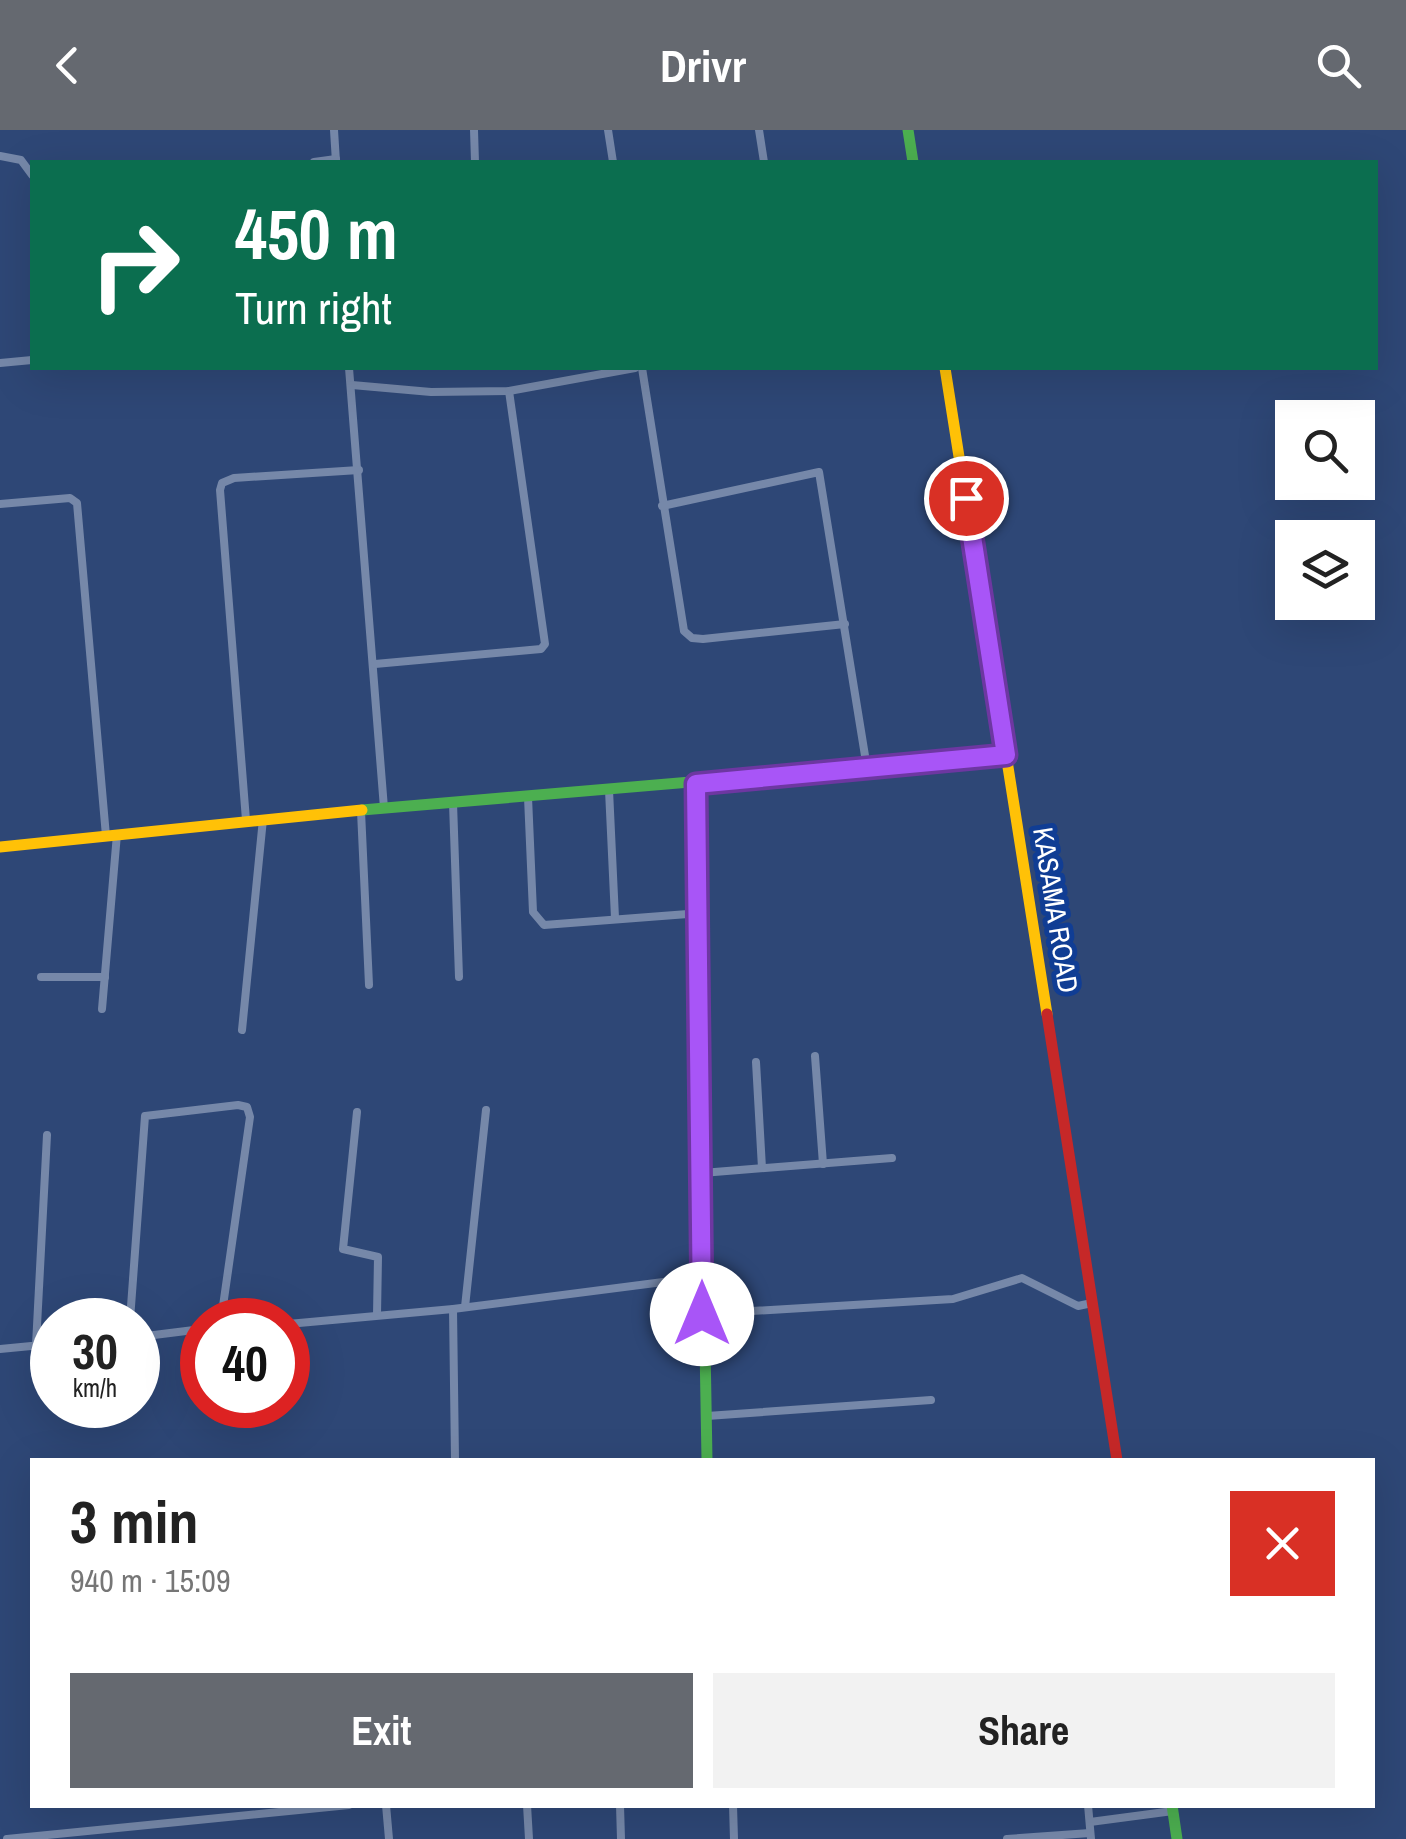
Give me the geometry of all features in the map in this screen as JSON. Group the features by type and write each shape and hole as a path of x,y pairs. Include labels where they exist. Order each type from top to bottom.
{"street":[{"path":"334,130 336,160"},
{"path":"474,130 475,160"},
{"path":"608,130 613,160"},
{"path":"759,130 764,160"},
{"path":"908,130 913,160"},
{"path":"0,156 20,160 30,172"},
{"path":"0,362 30,360"},
{"path":"350,370 384,808"},
{"path":"561,370 562,380"},
{"path":"352,385 509,391 626,370"},
{"path":"639,370 684,631 692,638 846,624"},
{"name":"KASAMA ROAD","path":"945,370 1117,1458"},
{"path":"375,664 541,649 546,644 509,391"},
{"path":"246,820 220,490 222,484 234,478 359,470"},
{"path":"662,506 819,472 866,768"},
{"path":"0,504 70,498 78,503 111,835 102,1010"},
{"path":"0,847 246,820 1006,755"},
{"path":"696,784 706,1458"},
{"path":"609,790 614,918"},
{"path":"528,797 533,912 550,926 700,912"},
{"path":"453,803 459,978"},
{"path":"361,811 369,984"},
{"path":"242,1030 263,819"},
{"path":"41,977 105,978"},
{"path":"815,1056 823,1164"},
{"path":"756,1062 762,1168"},
{"path":"132,1298 146,1116 238,1104 247,1107 250,1117 224,1298"},
{"path":"465,1307 486,1110"},
{"path":"357,1112 343,1249 378,1257 377,1315"},
{"path":"39,1298 48,1134"},
{"path":"702,1173 892,1158"},
{"path":"310,1322 454,1309 702,1277"},
{"path":"702,1314 952,1298 1022,1278 1078,1306 1092,1303"},
{"path":"454,1309 455,1458"},
{"path":"0,1348 30,1346"},
{"path":"707,1416 931,1400"},
{"path":"7,1839 321,1808"},
{"path":"386,1808 389,1839"},
{"path":"527,1808 529,1839"},
{"path":"620,1808 621,1839"},
{"path":"734,1808 734,1839"},
{"path":"1007,1839 1090,1836 1088,1808"},
{"path":"1090,1822 1172,1808 1177,1839"}],"traffic: fast":[{"path":"908,130 913,160"},
{"path":"362,810 1006,755"},
{"path":"703,1230 707,1458"},
{"path":"1172,1808 1177,1839"}],"traffic: slow":[{"path":"945,370 1047,1014"},
{"path":"0,847 362,810"}],"traffic: jam":[{"path":"695,784 703,1230"},
{"path":"1047,1014 1117,1458"}],"route":[{"path":"702,1314 696,784 1006,755 966,498"}]}
